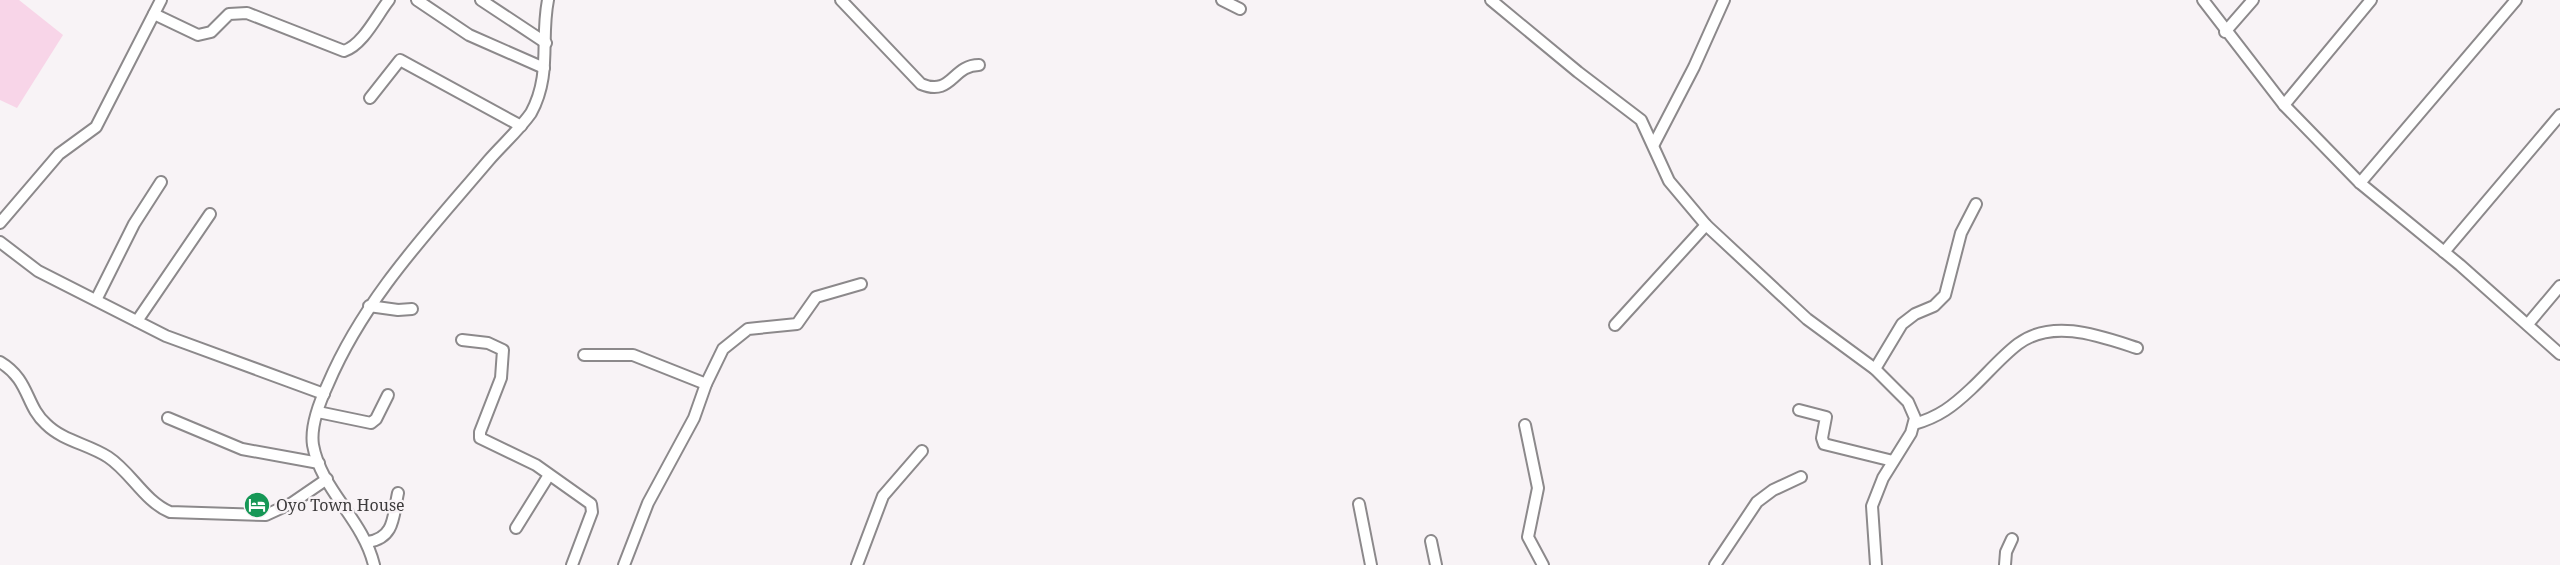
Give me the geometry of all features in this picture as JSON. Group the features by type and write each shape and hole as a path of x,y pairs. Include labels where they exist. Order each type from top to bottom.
{"street":[{"path":"0,223 59,154 96,127 161,0"},
{"path":"154,15 202,35 211,32 229,14 247,13 344,51 353,47 388,0"},
{"path":"417,0 469,35 544,68"},
{"path":"481,0 546,43"},
{"path":"374,565 368,542 319,463 313,442 318,412 324,394 369,306 416,244 521,126 537,102 544,68 548,0"},
{"path":"841,0 921,84 930,88 942,87 966,68 979,65"},
{"path":"1222,0 1240,9"},
{"path":"1491,0 1578,72 1641,120 1670,181 1706,225 1807,319 1875,369 1908,402 1913,412 1914,424 1883,478 1872,506 1876,565"},
{"path":"1654,144 1694,67 1724,0"},
{"path":"2203,0 2225,32 2284,105 2360,183 2444,252 2560,354"},
{"path":"2225,32 2253,0"},
{"path":"2284,105 2372,0"},
{"path":"2360,183 2516,0"},
{"path":"370,98 400,60 521,126"},
{"path":"2444,252 2560,115"},
{"path":"96,300 134,224 161,182"},
{"path":"1875,369 1902,324 1915,314 1934,306 1945,296 1961,233 1976,204"},
{"path":"136,321 210,214"},
{"path":"1615,325 1706,225"},
{"path":"0,242 38,271 176,340 324,394"},
{"path":"624,565 648,503 694,418 706,384 723,349 744,331 762,326 793,326 799,322 816,297 826,292 861,284"},
{"path":"2528,324 2560,286"},
{"path":"369,306 398,310 412,309"},
{"path":"1914,424 1941,415 2011,350 2036,334 2058,331 2086,333 2137,348"},
{"path":"462,340 488,343 503,350 501,378 480,432 480,438 536,465 592,506 592,512 572,565"},
{"path":"584,355 633,354 706,384"},
{"path":"0,362 21,380 45,424 67,439 109,458 156,504 170,512 266,515 327,479"},
{"path":"318,412 371,423 376,419 388,395"},
{"path":"1799,410 1826,417 1822,438 1824,444 1893,461"},
{"path":"168,418 242,449 319,463"},
{"path":"1525,425 1538,488 1528,537 1543,565"},
{"path":"857,565 880,502 922,450"},
{"path":"516,528 549,475"},
{"path":"1715,565 1757,502 1773,490 1802,477"},
{"path":"368,542 382,539 388,533 398,493"},
{"path":"1359,504 1371,565"},
{"path":"2005,565 2006,552 2012,539"},
{"path":"1431,541 1436,565"}],"shaded area":[{"path":"0,0 19,0 63,35 17,108 0,100"}],"place":[{"name":"Oyo Town House","path":"257,505"}]}
